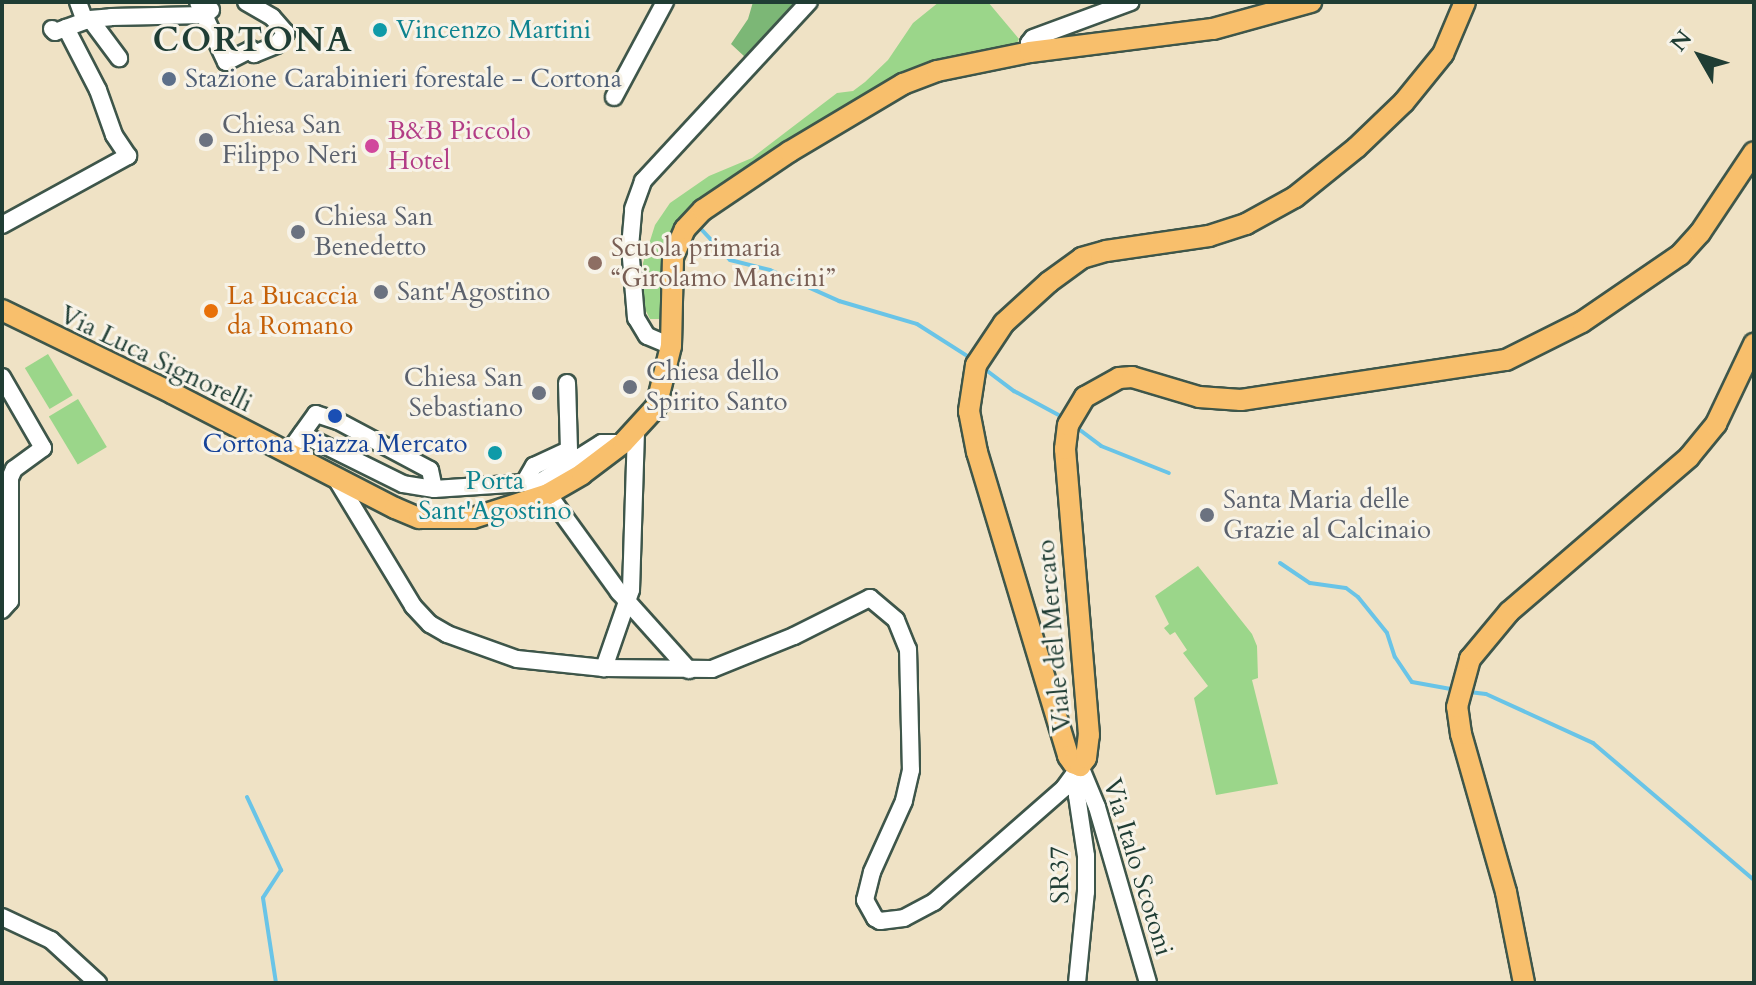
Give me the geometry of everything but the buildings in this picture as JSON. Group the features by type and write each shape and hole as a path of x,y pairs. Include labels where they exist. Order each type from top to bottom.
{"main road":[{"path":"288,453 419,518 473,518 548,494 629,437 656,407 662,394 671,346 673,257 685,229 703,210 789,152 903,84 937,71 1030,52 1213,29 1311,2"},
{"name":"Viale del Mercato","path":"1465,2 1443,54 1404,102 1356,148 1295,197 1246,224 1209,236 1106,251 1082,258 1029,298 1004,323 976,365 969,411 977,452 1068,756 1080,766 1090,751 1065,449 1068,425 1085,397 1119,378 1132,377 1199,397 1241,400 1506,360 1582,322 1680,255 1700,233 1754,152"},
{"name":"Via Luca Signorelli","path":"2,310 288,453"},
{"path":"1524,983 1506,892 1461,734 1457,707 1470,659 1509,612 1689,457 1716,424 1754,344"}],"street":[{"path":"78,2 87,20 119,58"},
{"path":"2,225 128,156 107,122 98,90 59,28 87,20 203,6 226,62 251,49 254,54 276,45 286,33 272,17 246,2"},
{"path":"614,97 665,2"},
{"path":"671,346 647,336 636,318 630,247 633,209 643,181 809,2"},
{"path":"1030,52 1029,43 1033,38 1131,2"},
{"path":"2,377 43,448 14,469 10,478 10,601 2,610"},
{"path":"524,483 534,466 569,450 567,383"},
{"path":"288,453 316,414 338,421 430,470 434,489"},
{"path":"302,434 403,484 434,489 540,482 602,443 629,437 629,602 604,668"},
{"path":"335,477 413,606 430,624 447,634 517,659 604,668 712,669 870,598 896,620 908,649 911,770 904,801 872,872 865,900 868,909 880,921 904,918 934,902 1064,788 1080,766"},
{"path":"548,494 629,602 689,670"},
{"name":"SR37","path":"1077,983 1086,880 1077,796 1080,766"},
{"name":"Via Italo Scotoni","path":"1080,766 1097,807 1148,983"},
{"path":"2,917 51,940 98,983"}],"green space":[{"path":"753,2 797,2 745,57 731,44 748,19"},
{"path":"939,2 988,2 1019,39 1014,50 941,59 899,77 698,205 664,314 659,319 650,319 644,307 643,263 655,225 670,203 709,176 752,158 837,93 853,91 888,60 913,23"},
{"path":"48,354 73,395 50,409 25,368"},
{"path":"78,399 107,447 78,465 49,417"},
{"path":"1198,566 1252,634 1257,646 1258,678 1252,680 1278,784 1216,795 1194,698 1208,686 1183,653 1187,650 1175,632 1170,635 1164,628 1169,624 1155,596"}],"waterway":[{"path":"701,229 730,260 770,270 839,301 917,324 972,359"},
{"path":"982,367 1014,391 1066,419"},
{"path":"1076,427 1101,446 1169,473"},
{"path":"1280,563 1310,583 1346,588 1358,597 1387,633 1395,657 1412,682 1456,690"},
{"path":"1469,692 1486,694 1593,743 1754,880"},
{"path":"247,797 281,870 263,898 276,983"}],"place":[{"name":"Vincenzo Martini","path":"380,30"},
{"name":"Stazione Carabinieri forestale - Cortona","path":"169,79"},
{"name":"Chiesa San Filippo Neri","path":"206,140"},
{"name":"B&B Piccolo Hotel","path":"372,146"},
{"name":"Chiesa San Benedetto","path":"298,232"},
{"name":"Scuola primaria “Girolamo Mancini”","path":"595,263"},
{"name":"Sant'Agostino","path":"381,292"},
{"name":"La Bucaccia da Romano","path":"211,311"},
{"name":"Chiesa dello Spirito Santo","path":"630,387"},
{"name":"Chiesa San Sebastiano","path":"539,393"},
{"name":"Cortona Piazza Mercato","path":"335,416"},
{"name":"Porta Sant'Agostino","path":"495,453"},
{"name":"Santa Maria delle Grazie al Calcinaio","path":"1207,515"}],"district":[{"name":"CORTONA","path":"253,41"}]}
